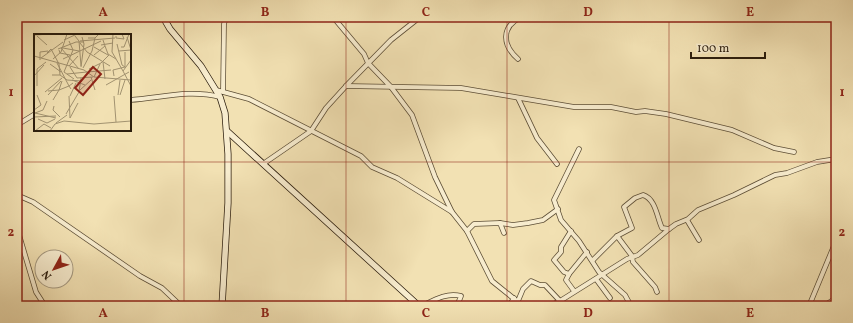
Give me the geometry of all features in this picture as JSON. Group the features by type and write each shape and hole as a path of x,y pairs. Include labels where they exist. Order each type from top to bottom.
{"street":[{"path":"163,17 170,29 194,54 216,90 221,95"},
{"path":"222,306 228,203 227,131 221,95 224,24 226,17"},
{"path":"333,17 364,54 368,63 390,87 412,115 435,178 452,212 467,231 492,282 523,306"},
{"path":"263,164 311,131 326,108 346,86 391,40 420,17"},
{"path":"518,59 507,47 506,37 511,19 521,17"},
{"path":"346,86 461,88 574,107 611,107 636,112 645,111 666,114 732,130 774,148 794,152"},
{"path":"131,100 187,93 221,95 250,100 361,156 372,167 397,178 452,212"},
{"path":"518,98 537,138 557,164"},
{"path":"17,124 34,115"},
{"path":"227,131 419,306"},
{"path":"579,149 554,200 561,220 593,260 602,275 625,295 631,306"},
{"path":"548,306 560,304 574,291 638,255 669,229 676,224 687,220 698,210 734,195 775,175 787,173 817,162 836,159"},
{"path":"17,195 33,202 140,276 162,288 181,306"},
{"path":"593,260 617,236 632,228 624,207 635,198 643,195 652,202 662,228 669,229"},
{"path":"467,231 474,224 500,223 513,225 543,220 558,209"},
{"path":"687,220 699,240"},
{"path":"500,223 504,233"},
{"path":"17,228 36,292 44,306"},
{"path":"569,274 564,272 554,260 561,252 561,247 571,231"},
{"path":"617,236 632,257 632,262 655,287 656,292"},
{"path":"809,306 836,241"},
{"path":"574,291 566,280 587,252"},
{"path":"596,279 610,298"},
{"path":"518,301 522,289 531,281 540,285 545,285 560,304"},
{"path":"422,306 438,298 456,294 461,296 457,306"},
{"path":"509,306 514,298"},
{"path":"824,306 836,298"}]}
